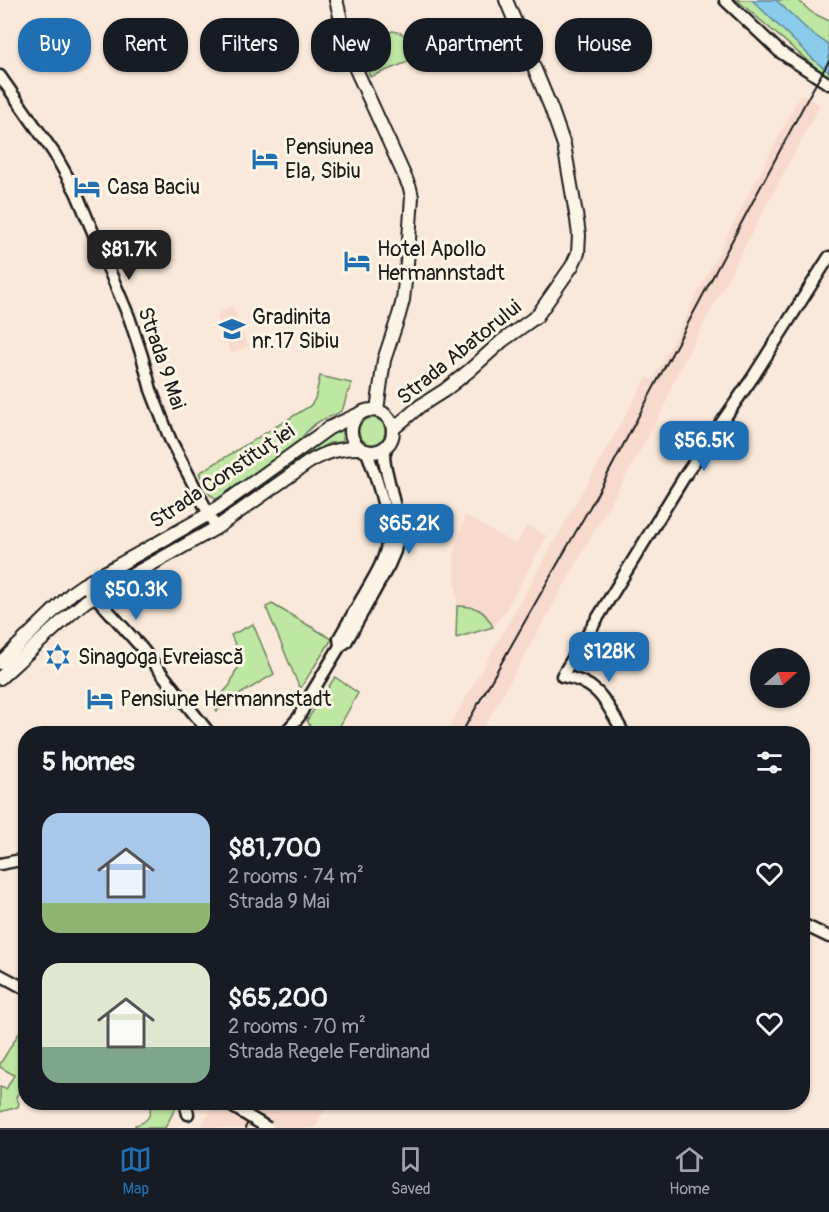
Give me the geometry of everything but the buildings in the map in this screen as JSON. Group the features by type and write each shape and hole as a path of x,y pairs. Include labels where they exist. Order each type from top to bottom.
{"main road":[{"path":"336,0 354,64 412,197 402,300 384,360 377,410"},
{"name":"Strada Abatorului","path":"393,429 420,406 445,390 502,341 533,320 561,283 578,253 577,220 561,136 506,0"},
{"path":"377,410 388,417 393,436 386,448 380,451 363,450 354,443 351,436 352,422 363,411 377,410"},
{"name":"Strada Constituției","path":"0,678 14,657 73,592 209,514 329,428 357,415"},
{"name":"Strada Constituției","path":"0,663 14,657 95,596 216,528 316,458 335,450 363,450"}],"street":[{"path":"725,0 780,52 829,84"},
{"name":"Strada 9 Mai","path":"0,76 54,153 76,192 133,328 162,420 216,528"},
{"path":"619,726 599,693 579,680 562,676 675,491 758,370 829,257"},
{"path":"291,726 299,717 340,646 346,642 390,565 395,551 397,516 385,465 386,448"},
{"path":"340,646 339,638 377,573 387,544 384,508 363,450"},
{"path":"83,585 150,659 204,726"},
{"path":"0,864 18,861"},
{"path":"810,928 829,937"},
{"path":"0,975 18,985"},
{"path":"187,1110 188,1114"},
{"path":"238,1110 268,1128"}],"shaded area":[{"path":"801,93 820,105 673,382 664,408 485,726 450,726 647,377 653,380"},
{"name":"Gradinita nr.17 Sibiu","path":"233,306 248,347 231,353 217,318 219,312"},
{"path":"465,515 516,545 527,525 547,536 506,610 493,627 471,606 457,606 454,555"},
{"path":"211,1110 324,1110 315,1128 200,1128"}],"green space":[{"path":"737,0 798,0 811,12 829,21 829,79"},
{"path":"391,32 403,34 403,64 391,69"},
{"path":"368,72 383,72 370,77"},
{"path":"320,376 351,383 342,410 316,424 292,448 230,493 217,499 210,495 199,473 310,406 315,399"},
{"path":"372,418 381,422 385,431 381,440 372,444 363,440 359,431 363,422"},
{"path":"342,429 343,442 329,443 234,508 231,504 326,434"},
{"path":"272,604 332,639 300,689 266,607"},
{"path":"457,606 483,612 493,627 456,638"},
{"path":"253,624 274,674 217,711 213,704 230,685 240,666 241,658 231,635"},
{"path":"335,677 358,693 340,726 310,726 307,720"},
{"path":"18,1035 18,1094 16,1097 18,1107 0,1112 0,1087 6,1089 14,1075 0,1067"},
{"path":"150,1110 174,1110 165,1128 135,1126 142,1123"}],"water":[{"path":"752,0 776,0 810,32 829,45 829,72 815,61"}],"railway":[{"path":"466,726 595,498 829,61"},
{"path":"245,1128 255,1110"}],"place":[{"name":"Pensiunea Ela, Sibiu","path":"265,159"},
{"name":"Casa Baciu","path":"87,187"},
{"name":"Hotel Apollo Hermannstadt","path":"357,261"},
{"name":"Gradinita nr.17 Sibiu","path":"232,329"},
{"name":"Sinagoga Evreiască","path":"58,657"},
{"name":"Pensiune Hermannstadt","path":"100,699"}]}
